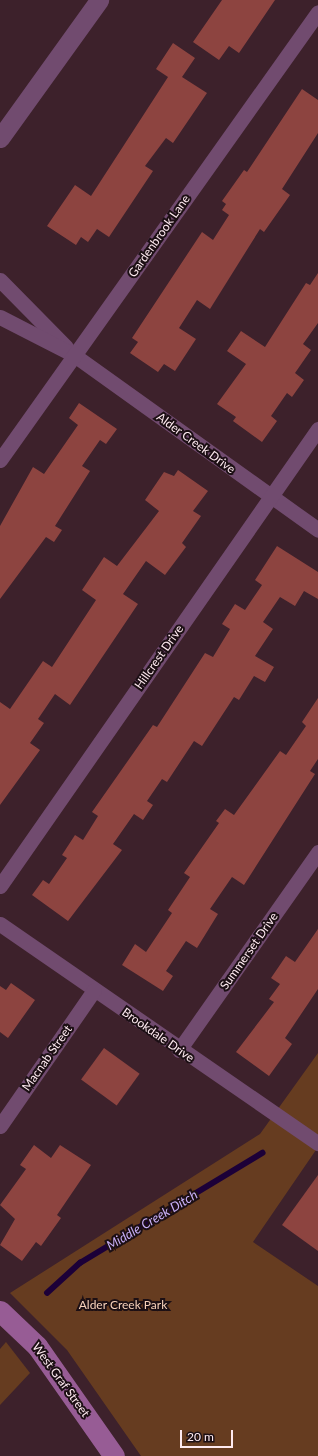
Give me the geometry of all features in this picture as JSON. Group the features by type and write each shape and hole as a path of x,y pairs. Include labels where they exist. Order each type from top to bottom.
{"main road":[{"name":"West Graf Street","path":"0,1311 42,1352 114,1456"}],"street":[{"path":"0,138 99,0"},
{"name":"Gardenbrook Lane","path":"0,460 318,12"},
{"name":"Alder Creek Drive","path":"0,280 74,355"},
{"name":"Alder Creek Drive","path":"0,317 74,355 318,530"},
{"name":"Hillcrest Drive","path":"0,886 318,429"},
{"name":"Summerset Drive","path":"179,1050 318,852"},
{"name":"Brookdale Drive","path":"0,924 179,1050 318,1143"},
{"name":"Macnab Street","path":"0,1126 94,990"}],"green space":[{"name":"Alder Creek Park","path":"318,1053 318,1147 253,1242 318,1286 318,1456 141,1456 67,1350 10,1293 260,1134"},
{"path":"6,1342 30,1373 0,1405 0,1349"}],"building":[{"path":"222,0 275,0 239,53 229,46 219,60 193,42"},
{"path":"173,43 195,58 182,77 207,93 173,143 166,138 145,166 153,171 109,237 97,229 88,242 81,237 76,245 47,226 75,185 91,196 168,77 156,69"},
{"path":"302,89 318,100 318,133 282,189 290,195 264,232 260,229 210,309 197,300 179,328 196,339 175,371 164,364 158,372 130,353 138,342 132,338 202,232 213,240 229,215 222,210 226,204 222,201 244,170 247,172"},
{"path":"318,273 318,323 303,344 311,350 295,373 304,380 292,397 287,393 271,416 277,421 262,442 233,421 236,417 217,404 246,364 227,351 241,331 265,347 306,283 310,285"},
{"path":"79,403 117,429 106,444 100,440 82,466 90,471 55,526 62,530 54,542 46,537 0,599 0,526 33,467 44,474 78,425 69,418"},
{"path":"178,470 208,491 193,511 201,516 182,543 186,547 165,575 146,561 123,594 138,604 70,705 55,694 38,719 44,723 30,743 40,750 0,805 0,702 10,709 43,661 52,667 96,600 82,590 104,557 117,566 159,511 145,500 164,472 174,476"},
{"path":"277,546 318,572 318,599 304,591 295,606 280,597 263,622 273,629 255,656 274,667 265,682 254,676 239,700 234,697 202,746 194,741 167,782 162,779 147,801 153,805 143,820 134,814 113,844 122,850 68,921 32,895 43,880 49,884 67,858 62,855 75,835 83,840 98,816 92,812 153,725 157,727 205,653 213,657 230,629 222,624 235,604 245,610 262,585 255,580"},
{"path":"318,698 318,759 310,771 315,774 244,885 232,877 210,909 218,914 197,948 186,941 166,971 173,976 163,991 122,965 135,944 146,952 172,913 168,910 190,877 184,873 219,823 216,821 225,809 234,815 280,751 286,755 306,726 302,722"},
{"path":"318,929 318,989 285,1038 292,1044 269,1076 236,1052 274,1002 269,999 280,984 271,978 286,956 295,962"},
{"path":"11,983 35,1000 8,1038 0,1032 0,986 6,990"},
{"path":"104,1048 140,1074 117,1105 81,1080"},
{"path":"34,1145 51,1158 60,1145 91,1165 57,1215 61,1218 41,1246 36,1242 22,1261 0,1245 15,1219 0,1205 26,1169 20,1165"},
{"path":"318,1175 318,1251 282,1225"}],"waterway":[{"name":"Middle Creek Ditch","path":"47,1293 80,1263 262,1153"}]}
